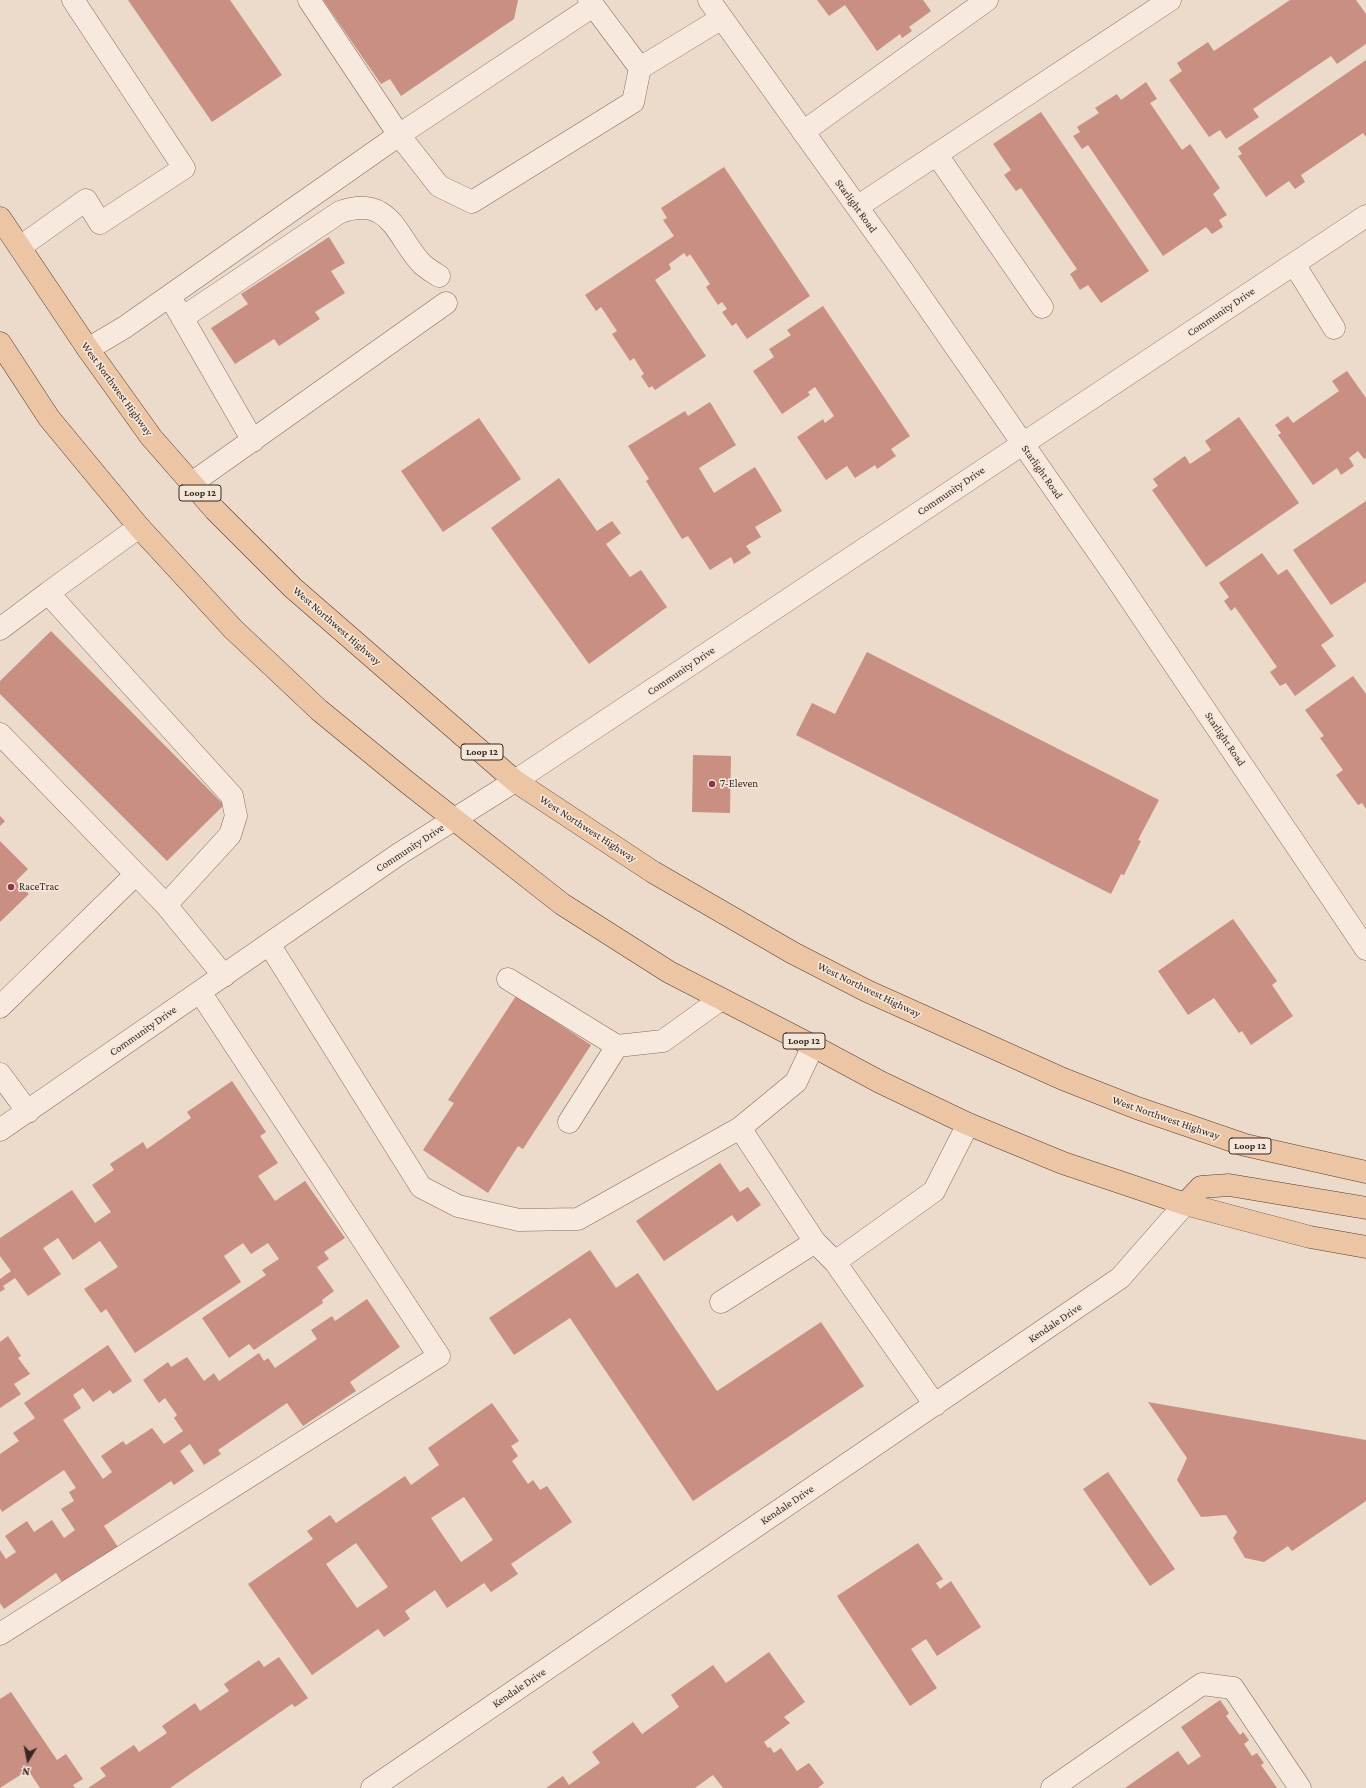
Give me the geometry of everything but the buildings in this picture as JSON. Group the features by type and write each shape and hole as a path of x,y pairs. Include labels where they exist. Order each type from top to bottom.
{"main road":[{"name":"West Northwest Highway","path":"0,218 10,248 88,349 151,437 215,510 293,588 515,781 584,828 687,892 793,953 867,991 1063,1079 1137,1108 1245,1145 1366,1172"},
{"name":"Loop 12","path":"0,343 49,418 139,527 233,629 319,710 562,904 669,972 880,1082 968,1124 1063,1163 1185,1204 1310,1237 1366,1247"},
{"path":"1185,1204 1201,1187 1229,1185 1366,1208"}],"street":[{"path":"10,248 86,200 100,223 184,168 72,0"},
{"path":"309,0 399,134 439,186 472,202 633,102 640,68 722,18"},
{"name":"Starlight Road","path":"709,0 857,207 1114,575 1363,939"},
{"path":"803,132 987,0"},
{"path":"857,207 1170,0"},
{"path":"88,349 170,296 399,134 591,3 640,68"},
{"path":"936,155 1042,307"},
{"path":"182,318 340,212 353,208 367,208 380,212 391,220 423,265 438,276"},
{"name":"Community Drive","path":"0,1130 399,854 515,781 1366,216"},
{"path":"1294,264 1334,328"},
{"path":"170,296 253,441"},
{"path":"192,483 446,303"},
{"path":"0,629 139,527"},
{"path":"48,593 232,796 236,816 230,835 166,905"},
{"path":"0,734 166,905 224,976"},
{"path":"0,1007 136,874"},
{"path":"269,944 421,1187 458,1206 519,1220 578,1220 740,1128 796,1082 813,1046"},
{"path":"508,979 617,1046 663,1041 721,998"},
{"path":"0,1634 439,1356 200,992"},
{"path":"569,1122 617,1046"},
{"path":"0,1074 28,1112"},
{"path":"835,1262 934,1191 968,1124"},
{"path":"740,1128 815,1242 835,1262 935,1405"},
{"name":"Kendale Drive","path":"372,1788 1120,1278 1185,1204"},
{"path":"721,1302 815,1242"},
{"path":"1052,1788 1202,1684 1233,1688 1300,1788"}],"place":[{"name":"7-Eleven","path":"712,784"},
{"name":"RaceTrac","path":"11,887"}]}
